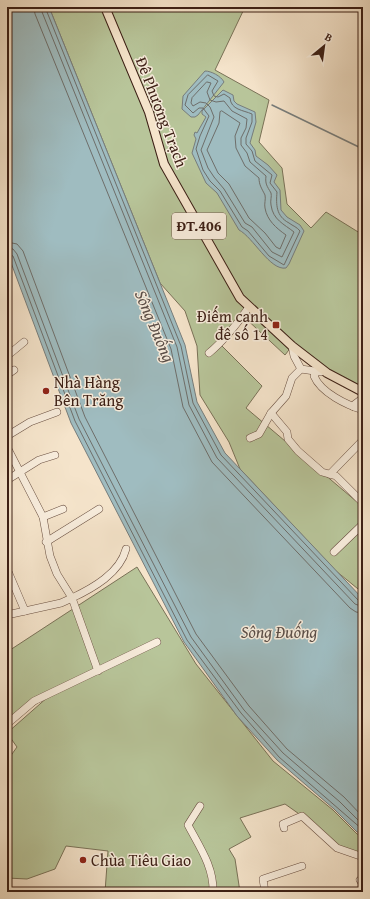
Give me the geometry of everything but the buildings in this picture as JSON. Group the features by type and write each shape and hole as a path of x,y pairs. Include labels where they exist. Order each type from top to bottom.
{"main road":[{"name":"Đê Phương Trạch","path":"105,7 149,112 164,164 240,298 292,346 327,373 363,392"}],"street":[{"path":"209,353 220,344 235,327 249,307"},
{"path":"7,356 24,342"},
{"path":"292,346 294,356 301,369"},
{"path":"301,369 327,373"},
{"path":"250,438 259,434 271,413 286,396 292,378 301,369"},
{"path":"7,375 14,370"},
{"path":"317,371 314,376 324,388 354,407 363,410"},
{"path":"354,407 355,404 363,398"},
{"path":"7,436 30,422 57,412"},
{"path":"271,413 287,432 288,439 298,451 322,472 336,476 347,485 363,503"},
{"path":"330,474 363,440"},
{"path":"7,447 43,517 46,542 57,574 72,598 98,671"},
{"path":"7,480 39,460 56,455"},
{"path":"43,517 63,509"},
{"path":"46,542 99,509"},
{"path":"334,552 363,524"},
{"path":"7,615 61,603 72,598 100,582 121,561 126,549"},
{"path":"7,570 25,612"},
{"path":"7,724 34,700 157,642"},
{"path":"200,806 188,825 209,866 214,881 213,892"},
{"path":"284,828 283,824 302,816 337,848 363,857"},
{"path":"265,892 263,879 302,866"}],"green space":[{"path":"49,7 245,7 215,70 269,100 259,142 282,168 287,204 311,228 326,212 363,235 363,392 292,346 285,355 243,316 220,344 262,386 246,408 363,507 363,593 336,571 240,469 229,442 200,395 197,346 185,311 160,283"},
{"path":"137,567 196,664 273,761 333,810 357,834 363,836 363,856 337,848 302,816 285,804 240,818 251,837 229,849 235,859 240,892 105,892 108,851 66,846 55,869 27,879 7,878 7,761 17,747 7,733 49,696 7,722 7,652"}],"water":[{"name":"Sông Đuống","path":"7,7 49,7 185,345 197,402 225,453 363,599 363,834 357,832 334,809 277,760 237,716 184,642 71,423 7,252"},
{"path":"205,71 216,74 224,82 198,115 191,117 182,109 183,96"},
{"path":"223,90 233,95 234,101 237,104 255,112 256,122 250,143 255,150 256,156 268,165 277,175 274,182 280,190 281,210 287,217 300,225 304,231 286,268 280,268 274,264 250,239 239,230 217,193 206,183 192,153 196,139 194,135 195,132 197,133 206,117 202,114 202,111"}],"waterway":[{"path":"272,105 363,149"}],"place":[{"name":"Điếm canh đê số 14","path":"276,325"},
{"name":"Nhà Hàng Bên Trăng","path":"46,391"},
{"name":"Chùa Tiêu Giao","path":"83,860"}]}
